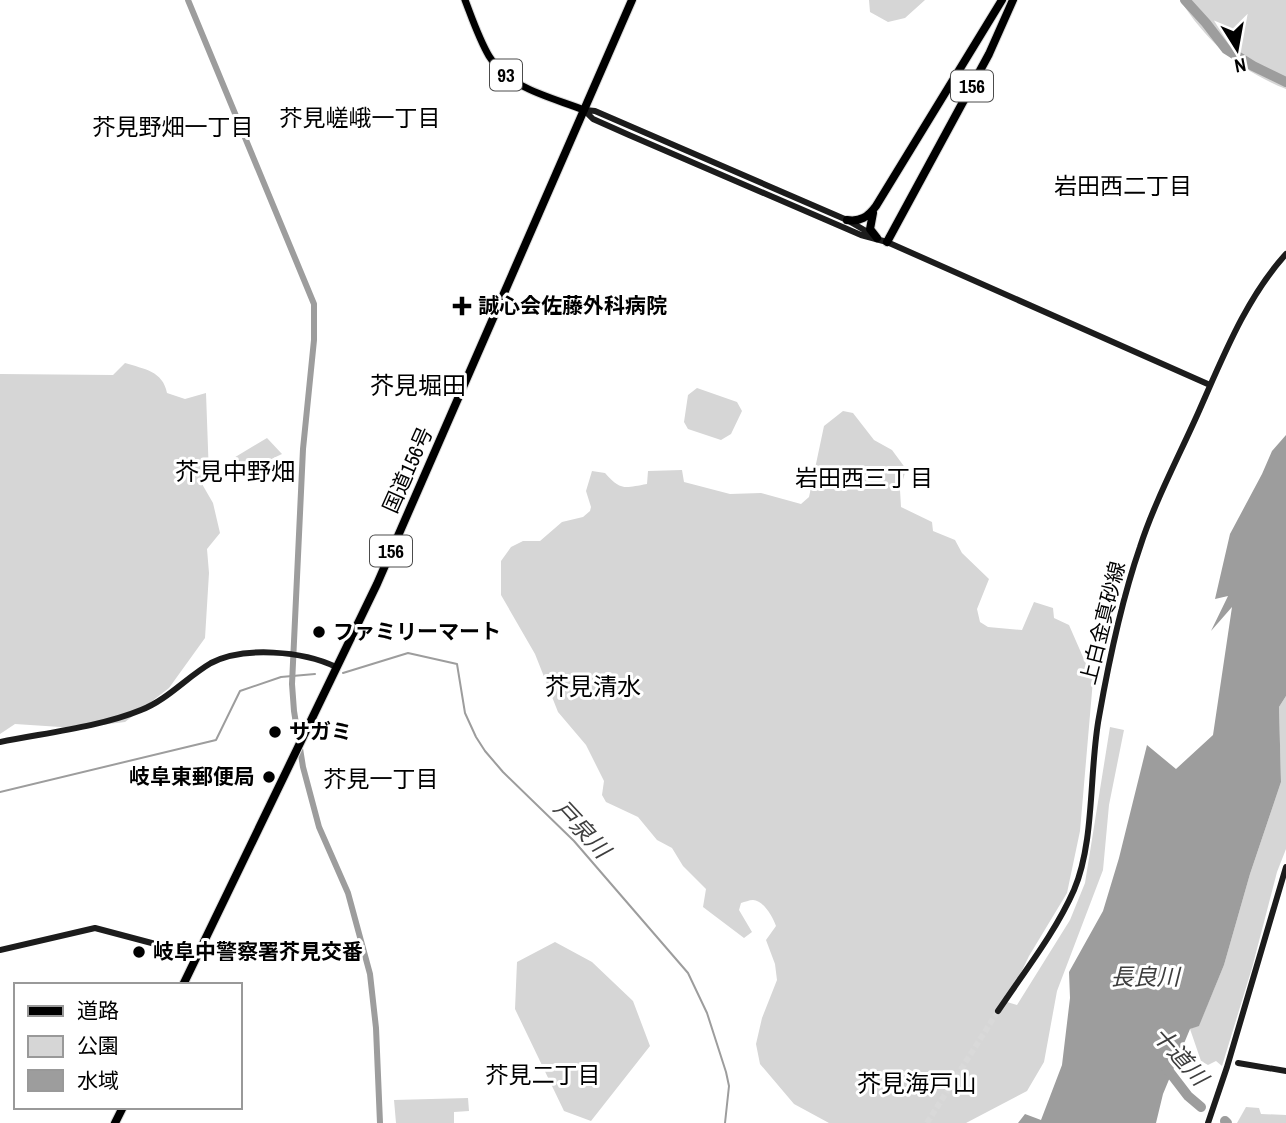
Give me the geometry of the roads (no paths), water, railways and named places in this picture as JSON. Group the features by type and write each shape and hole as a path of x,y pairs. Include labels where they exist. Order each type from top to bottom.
{"highway":[{"name":"国道156号","path":"184,983 377,584 632,0"},
{"name":"156","path":"876,206 1002,0"},
{"name":"156","path":"887,242 989,54 1013,0"},
{"path":"847,220 866,217 876,206"},
{"path":"876,206 870,226 877,238"}],"main road":[{"name":"93","path":"465,0 489,55 499,69 519,85 584,110"}],"street":[{"path":"584,110 595,111 847,220 877,238"},
{"path":"584,110 593,119 640,140 848,229 887,242 1210,385"},
{"name":"上白金真砂線","path":"998,1012 1050,932 1074,889 1086,842 1097,731 1110,651 1140,545 1210,385 1259,288 1286,254"},
{"path":"0,742 142,710 211,664 234,654 269,652 326,662 336,667"},
{"path":"1208,1123 1286,867"},
{"path":"0,950 95,928 197,955"},
{"path":"1238,1063 1286,1071"}],"water":[{"name":"長良川","path":"1286,435 1286,696 1279,707 1281,782 1250,874 1224,965 1199,1026 1190,1029 1163,1094 1156,1123 1018,1123 1025,1114 1041,1120 1062,1065 1070,998 1069,972 1103,911 1147,745 1176,769 1213,735 1232,607 1211,631 1228,596 1215,599 1230,534 1272,451"}],"waterway":[{"path":"188,0 314,304 314,340 303,449 292,684 294,711 303,767 319,827 348,893 370,974 376,1028 380,1123"},
{"path":"1185,0 1226,49 1286,82"},
{"name":"戸泉川","path":"343,673 408,653 457,664 465,713 485,751 574,841 688,973 707,1013 726,1072 729,1086 725,1123"},
{"name":"戸泉川","path":"0,792 216,740 240,691 281,677 315,674"},
{"name":"十道川","path":"1165,1066 1188,1096 1201,1107"}],"tunnel":[{"path":"927,1123 998,1011"}],"place":[{"name":"誠心会佐藤外科病院","path":"462,306"},
{"name":"ファミリーマート","path":"319,632"},
{"name":"サガミ","path":"275,732"},
{"name":"岐阜東郵便局","path":"269,777"},
{"name":"岐阜中警察署芥見交番","path":"139,952"}],"district":[{"name":"芥見嵯峨一丁目","path":"360,118"},
{"name":"芥見野畑一丁目","path":"173,127"},
{"name":"岩田西二丁目","path":"1123,186"},
{"name":"芥見堀田","path":"418,386"},
{"name":"芥見中野畑","path":"235,472"},
{"name":"岩田西三丁目","path":"864,478"},
{"name":"芥見清水","path":"593,687"},
{"name":"芥見一丁目","path":"381,779"},
{"name":"芥見二丁目","path":"543,1075"},
{"name":"芥見海戸山","path":"917,1084"}]}
